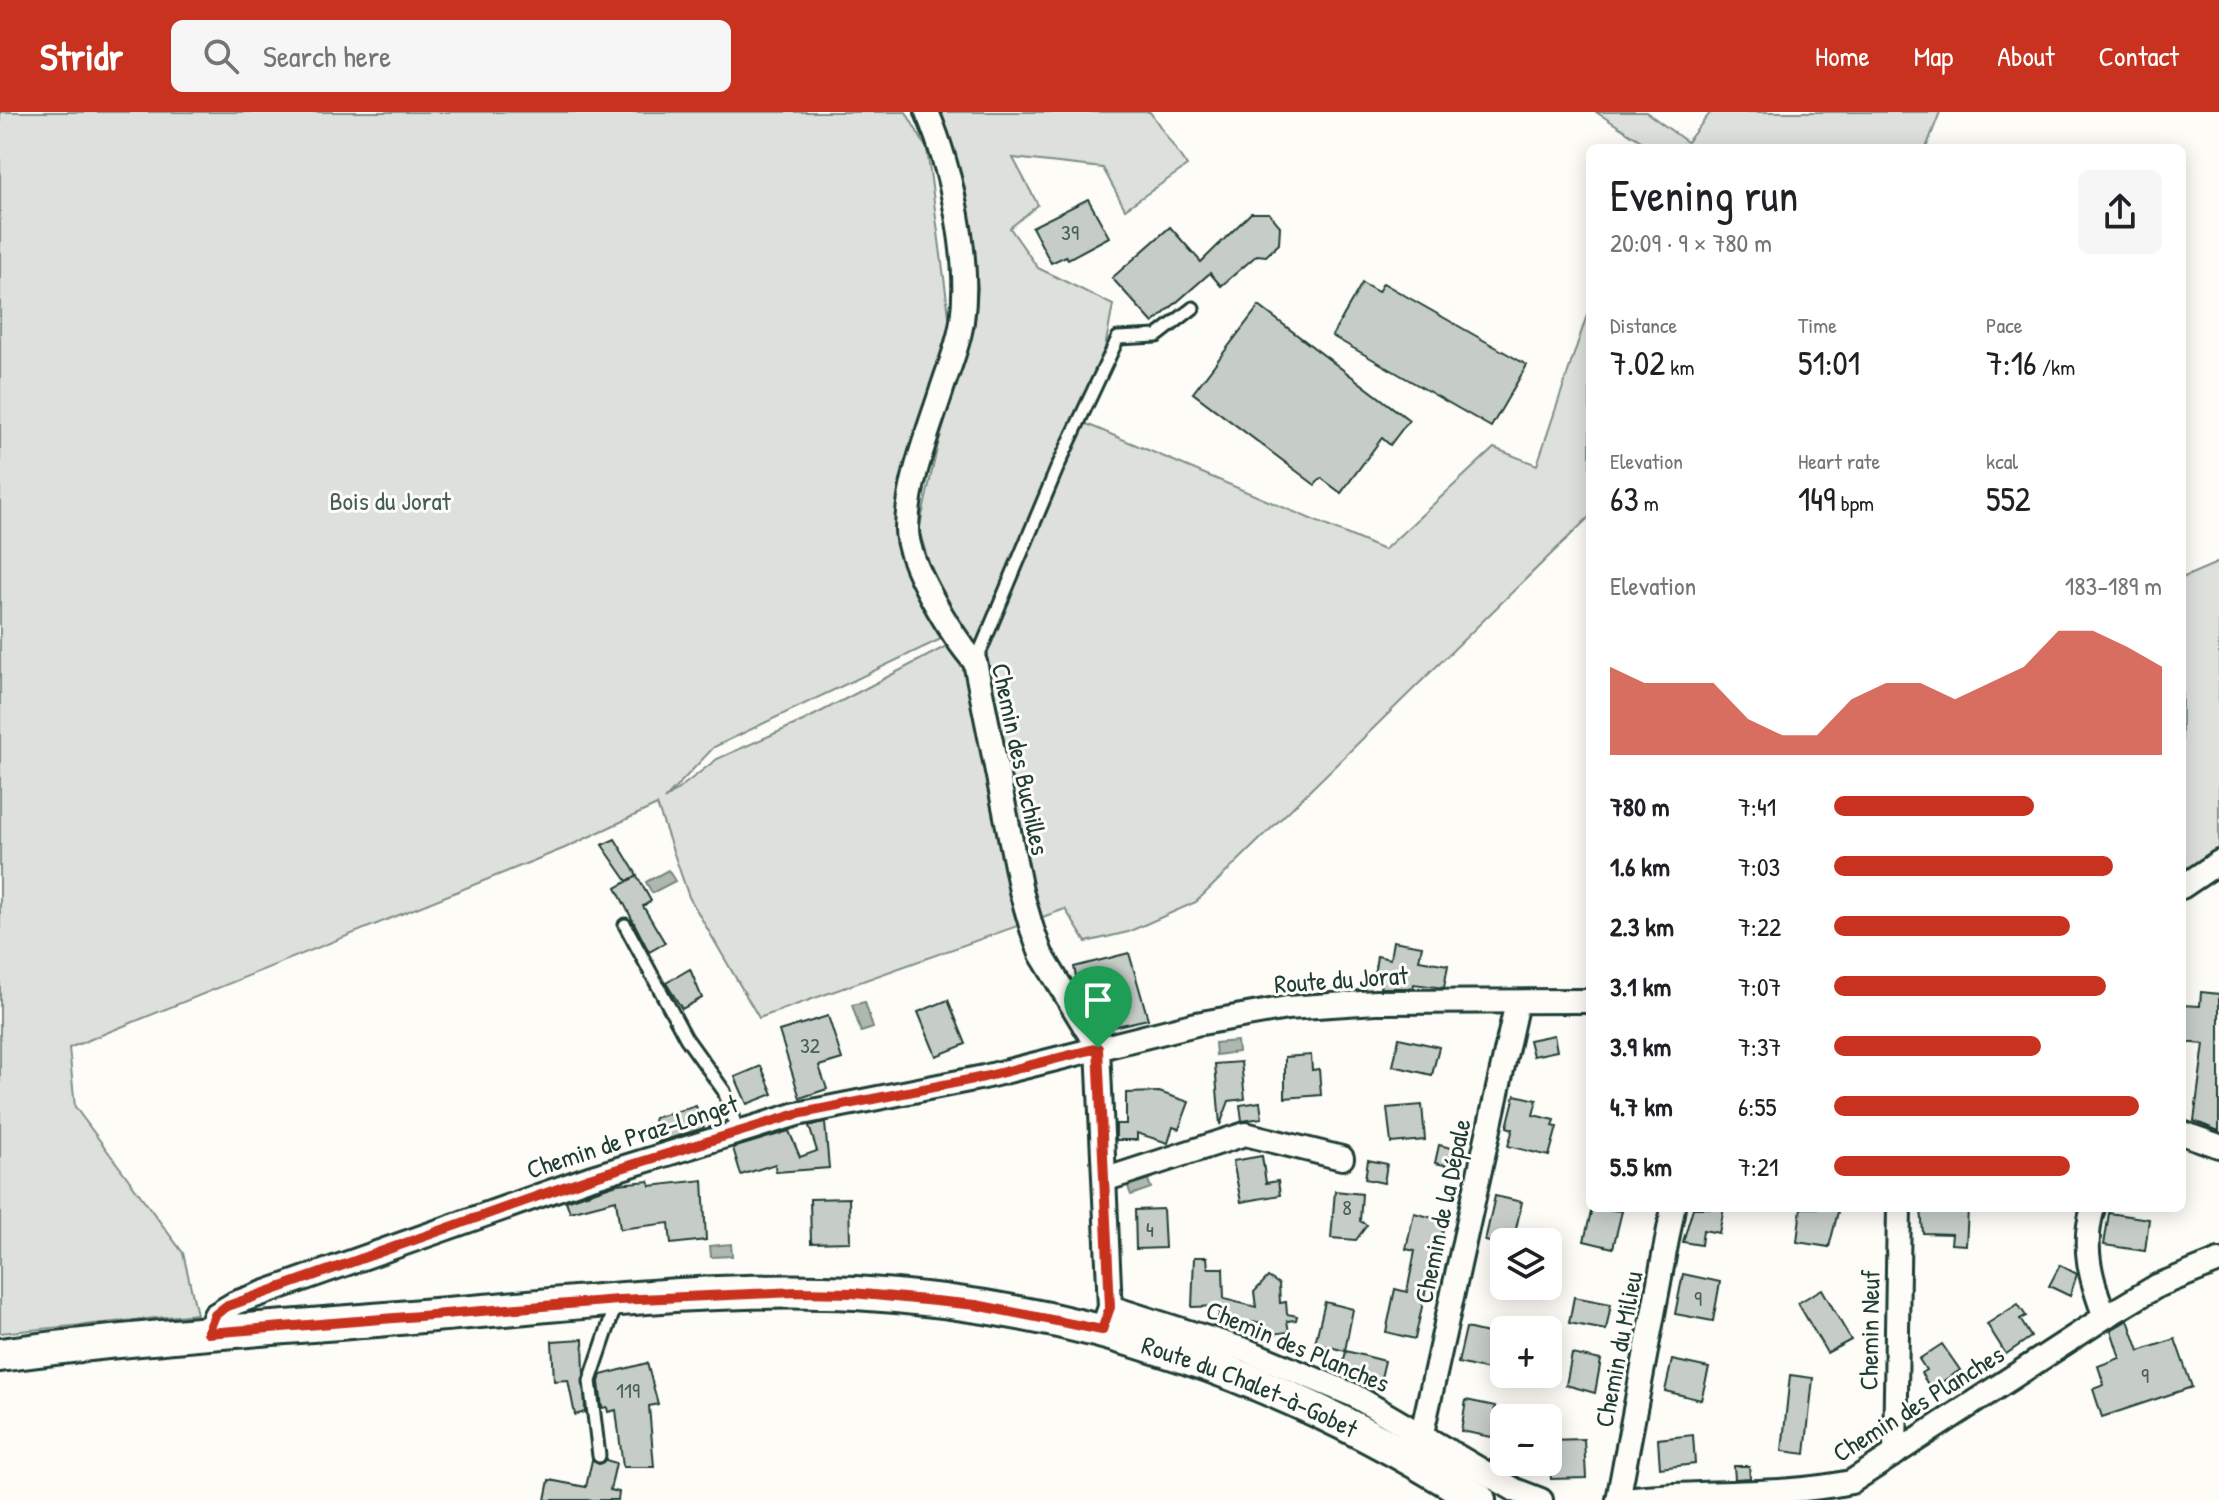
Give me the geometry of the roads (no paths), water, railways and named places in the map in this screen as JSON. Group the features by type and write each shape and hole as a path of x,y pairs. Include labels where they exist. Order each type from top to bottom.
{"main road":[{"name":"Route du Chalet-à-Gobet","path":"0,1355 208,1333 739,1293 853,1293 976,1305 1106,1318 1286,1394 1398,1450 1479,1500"}],"street":[{"name":"Chemin des Buchilles","path":"927,112 940,143 966,287 962,325 926,440 906,531 930,595 954,638 975,662 1021,891 1041,954 1098,1048 1107,1179 1106,1318"},
{"path":"2186,884 2219,862"},
{"name":"Route du Jorat","path":"1098,1048 1196,1024 1287,1008 1376,1002 1586,1001"},
{"name":"Chemin de la Dépale","path":"1422,1433 1517,1002"},
{"name":"Chemin de Praz-Longet","path":"208,1333 215,1315 235,1303 589,1178 797,1114 984,1077 1098,1048"},
{"path":"1107,1179 1245,1134 1342,1158"},
{"path":"2186,1134 2219,1146"},
{"name":"Chemin du Milieu","path":"1618,1500 1672,1212"},
{"name":"Chemin Neuf","path":"1895,1454 1899,1212"},
{"path":"2092,1212 2086,1245 2091,1280 2105,1317"},
{"name":"Chemin des Planches","path":"1618,1500 1664,1494 1810,1490 1851,1482 2105,1317 2157,1286 2219,1261"},
{"name":"Chemin des Planches","path":"1106,1318 1169,1323 1293,1369 1353,1395 1515,1490 1541,1500"}],"lane":[{"path":"975,662 1058,466 1118,338 1157,336 1193,308"},
{"path":"625,925 686,1038 724,1091 738,1132"},
{"path":"599,1456 590,1381 618,1300"}],"park label":[{"name":"Bois du Jorat","path":"390,500"}]}
